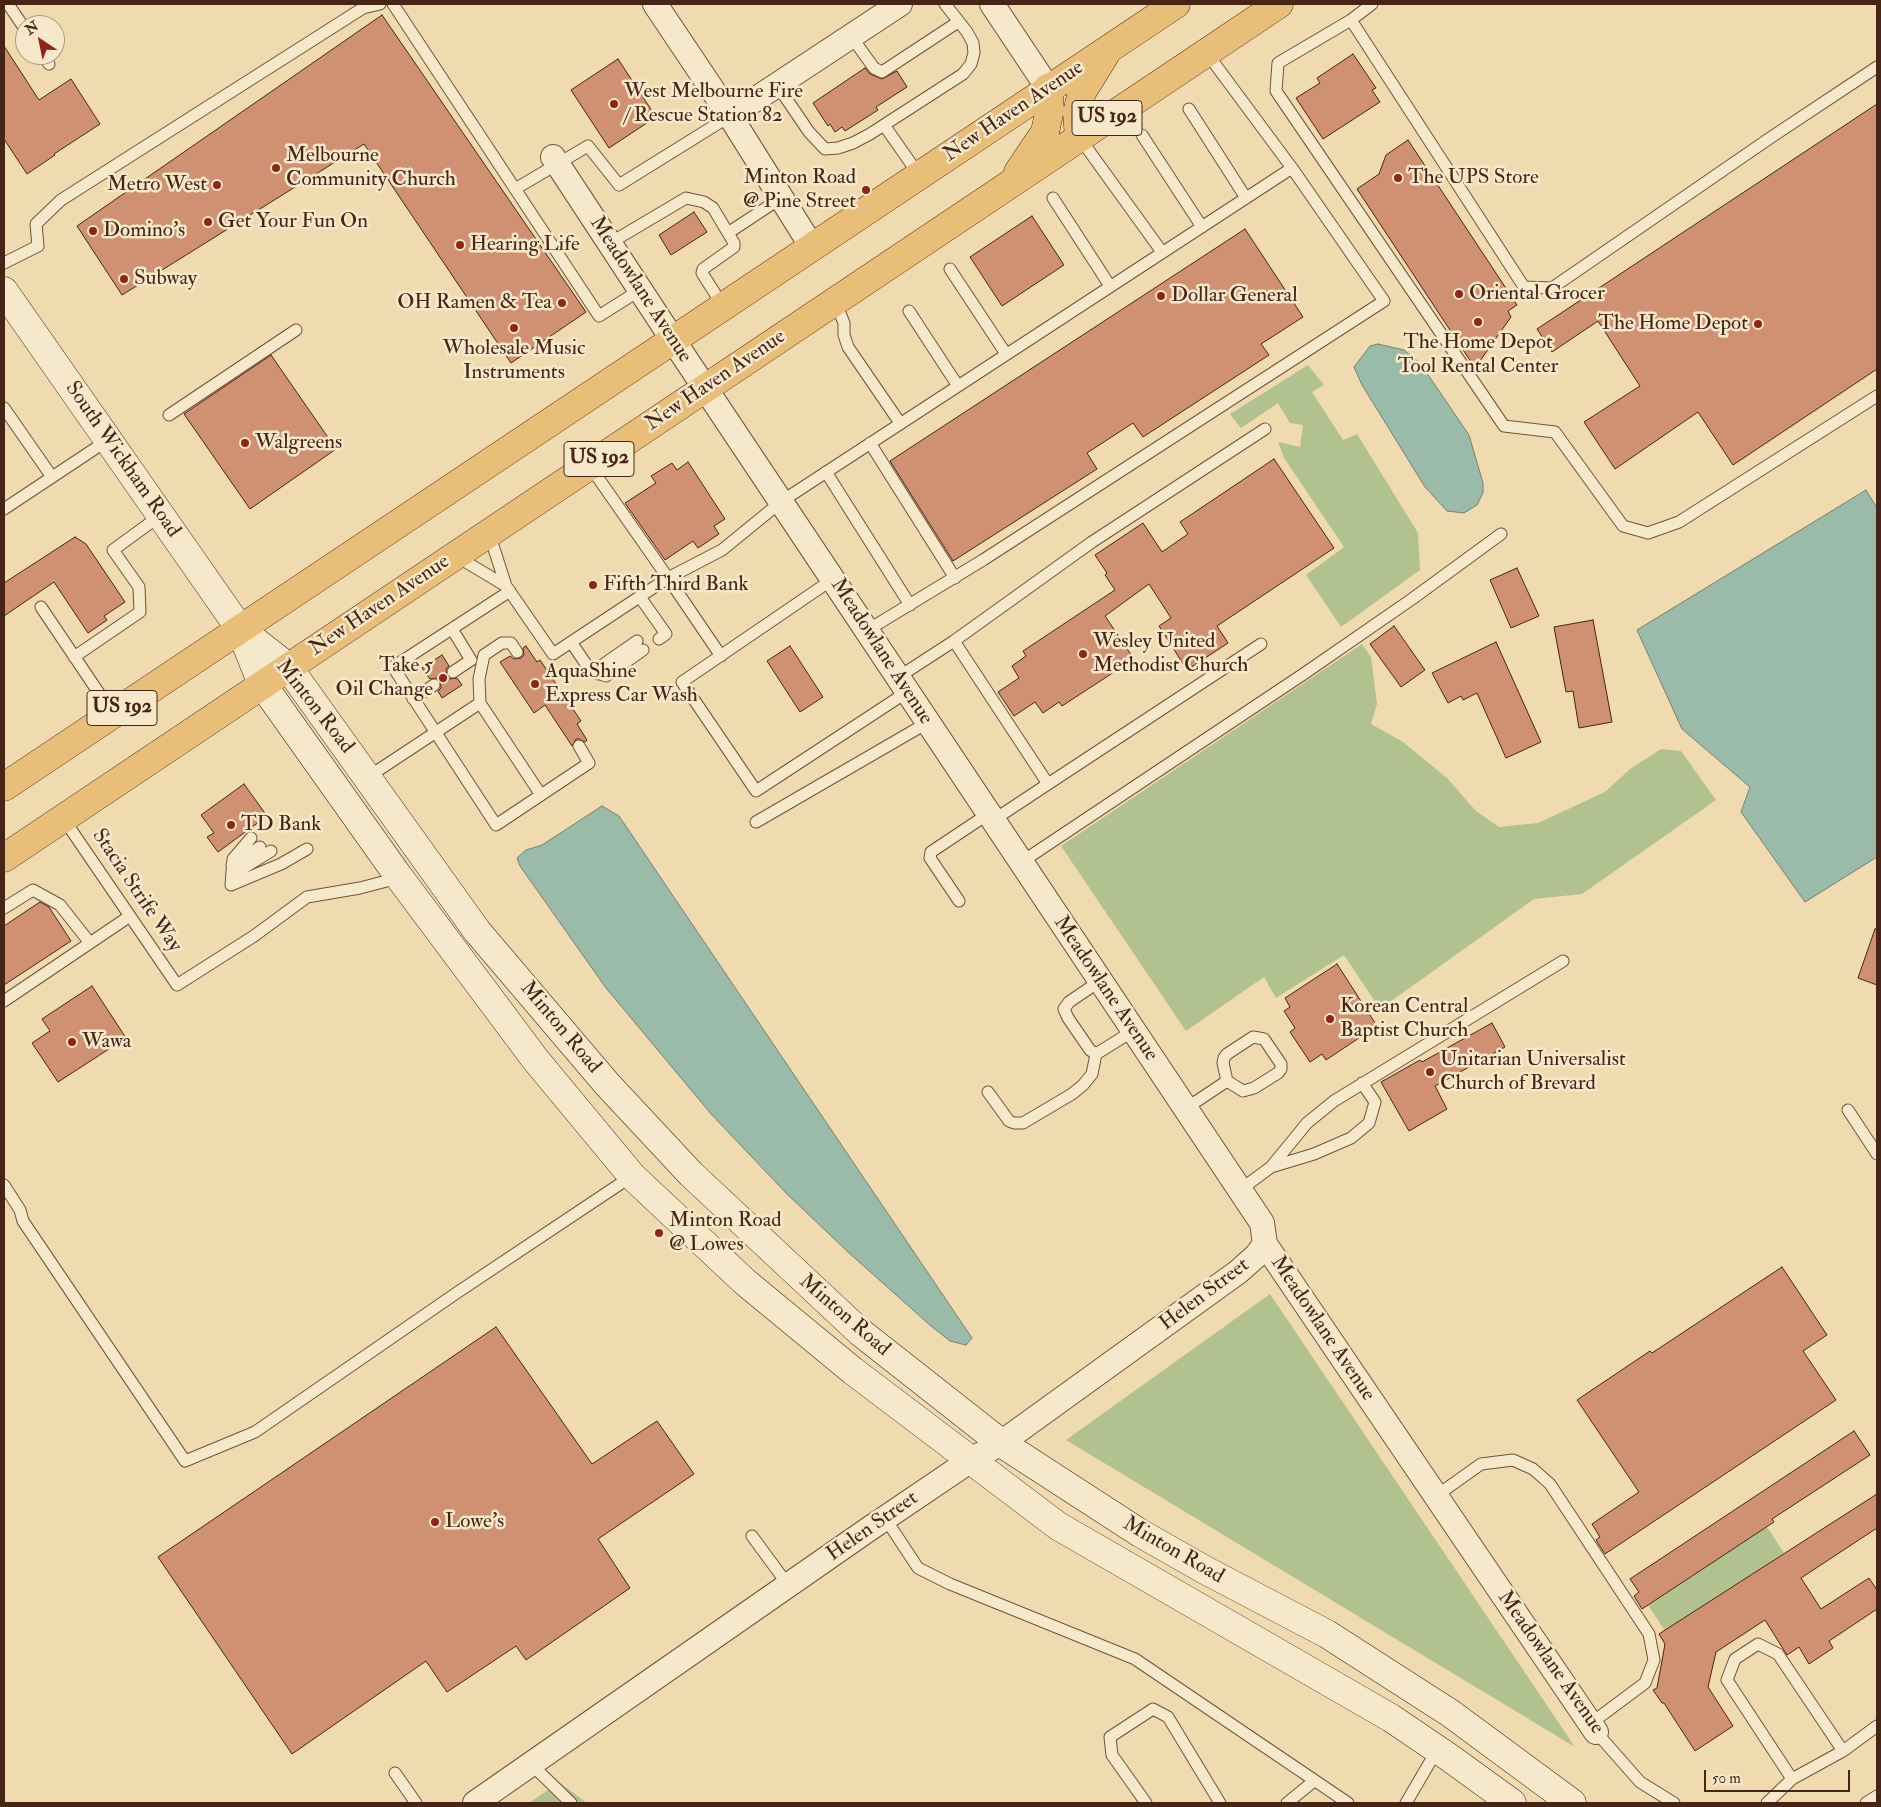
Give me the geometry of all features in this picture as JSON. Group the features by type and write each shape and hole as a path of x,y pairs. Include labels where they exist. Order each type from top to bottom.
{"main road":[{"name":"New Haven Avenue","path":"4,787 1176,4"},
{"name":"New Haven Avenue","path":"4,858 1279,4"},
{"path":"1079,137 1077,113 1082,92 1110,48"},
{"path":"1008,185 1045,132 1050,109 1048,88"},
{"name":"South Wickham Road","path":"4,291 240,629"},
{"name":"Minton Road","path":"240,629 288,667 477,931 607,1084 691,1174 860,1332 1001,1443 1115,1518 1205,1570 1327,1634 1447,1710 1572,1803"},
{"name":"Minton Road","path":"240,629 262,684 399,877 535,1059 632,1176 745,1282 853,1371 1058,1526 1391,1718 1512,1803"},
{"path":"1437,1750 1447,1710"}],"street":[{"path":"655,4 730,116 812,247"},
{"path":"730,116 900,4"},
{"path":"992,4 1048,88"},
{"name":"Meadowlane Avenue","path":"556,160 927,723 1262,1223 1265,1244 1593,1728"},
{"name":"Helen Street","path":"475,1803 788,1585 971,1460 1001,1443 1238,1272 1256,1256 1265,1244"}],"lane":[{"path":"8,4 15,15"},
{"path":"4,263 38,246 36,224 61,200 363,8 380,4"},
{"path":"393,4 599,316 640,290"},
{"path":"777,85 809,132 825,149 838,148 853,143 963,74 971,64 974,53 973,43 967,32 945,4"},
{"path":"1372,4 1350,20 1278,63 1276,91 1504,426 1555,432 1623,526 1648,533 1679,522 1877,396"},
{"path":"1350,20 1524,287 1552,288 1877,67"},
{"path":"851,36 874,68 882,72 958,22"},
{"path":"866,630 955,578 1384,301 1292,168 1206,52"},
{"path":"1189,110 1246,198"},
{"path":"515,189 556,160 588,146 619,185 730,116"},
{"path":"884,125 919,175"},
{"path":"1142,135 1202,227"},
{"path":"1079,137 1162,252"},
{"path":"489,532 508,588 553,654 668,578 722,550 782,501 1292,168"},
{"path":"610,243 686,198 704,202 713,208 734,243 734,247 703,269 702,273 724,306"},
{"path":"728,233 782,198"},
{"path":"1053,198 1110,286"},
{"path":"950,269 1006,354"},
{"path":"835,301 844,323 844,335 848,347 900,423"},
{"path":"908,311 958,386"},
{"path":"169,415 296,330"},
{"path":"4,408 52,477"},
{"path":"832,579 682,682 756,791 902,685 954,641 1092,542 1265,429"},
{"path":"5,507 108,440"},
{"path":"870,444 955,578"},
{"path":"590,465 721,656"},
{"path":"826,472 910,605"},
{"path":"74,657 140,612 138,587 113,550 161,515"},
{"path":"1020,863 1320,663 1412,600 1501,534"},
{"path":"455,555 508,588"},
{"path":"508,588 393,667 496,825 589,763 579,746"},
{"path":"640,597 657,631"},
{"path":"41,607 112,714"},
{"path":"452,628 471,660 454,672"},
{"path":"954,641 1048,784"},
{"path":"572,642 590,670 606,676 640,645"},
{"path":"516,652 511,644 502,643 484,655 479,680 480,703 541,795"},
{"path":"959,901 930,858 931,852 1048,784 1261,644"},
{"path":"413,698 434,685"},
{"path":"368,777 480,703"},
{"path":"756,822 927,723"},
{"name":"Stacia Strife Way","path":"63,818 177,985 254,936 306,896 360,888 399,877"},
{"path":"231,875 233,859 250,838"},
{"path":"231,875 266,849"},
{"path":"231,875 281,864 308,849"},
{"path":"4,908 33,890 60,905 90,943"},
{"path":"4,1000 130,916"},
{"path":"1240,1190 1271,1166 1307,1123 1334,1101 1562,961"},
{"path":"1096,1054 1090,1050 1064,1009 1069,1002 1100,981"},
{"path":"988,1092 1008,1121 1023,1123 1072,1094 1083,1085 1092,1074 1096,1054 1133,1031"},
{"path":"1253,1037 1259,1037 1264,1040 1281,1064 1281,1070 1278,1073 1254,1088 1243,1091 1227,1080 1223,1063 1224,1058 1253,1037"},
{"path":"1185,1109 1227,1080"},
{"path":"1271,1166 1329,1148 1351,1138 1370,1123 1375,1102 1362,1083"},
{"path":"1848,1110 1877,1154"},
{"path":"4,1185 20,1210 24,1221 185,1461 255,1432 455,1294 632,1176"},
{"path":"1436,1496 1480,1464 1514,1460 1533,1469 1550,1484 1649,1634 1654,1660 1645,1684 1593,1728"},
{"path":"886,1518 918,1568 950,1584 1135,1659 1348,1803"},
{"path":"752,1536 788,1585"},
{"path":"1792,1779 1727,1680 1735,1659 1758,1644 1778,1654 1842,1751"},
{"path":"1146,1803 1112,1755 1110,1737 1153,1709 1168,1717 1220,1803"},
{"path":"1768,1803 1792,1779 1842,1751 1877,1726"},
{"name":"Meadowlane Avenue","path":"1593,1728 1640,1782 1674,1803"},
{"path":"1406,1803 1437,1750"},
{"path":"531,1764 571,1803"},
{"path":"395,1773 416,1803"},
{"path":"1286,1803 1314,1781"},
{"path":"1866,1803 1877,1796"}],"green space":[{"path":"1308,365 1324,385 1312,392 1343,440 1357,434 1418,533 1420,570 1341,627 1306,575 1344,547 1284,458 1278,442 1300,447 1303,425 1290,423 1278,403 1241,428 1230,414"},
{"path":"1362,644 1371,657 1377,704 1371,724 1403,742 1447,778 1476,811 1499,827 1538,823 1605,792 1630,769 1661,749 1681,751 1716,800 1582,894 1534,899 1380,1009 1344,955 1276,998 1264,977 1186,1031 1061,846"},
{"path":"1270,1294 1575,1747 1066,1440"},
{"path":"1767,1527 1784,1553 1665,1631 1648,1605"},
{"path":"559,1782 587,1803 529,1803"}],"shaded area":[{"path":"1378,344 1404,350 1420,363 1469,435 1483,483 1483,493 1477,505 1464,513 1447,511 1425,487 1362,385 1354,367 1370,346"},
{"path":"1866,490 1877,508 1877,857 1805,902 1741,812 1750,787 1682,729 1637,630"},
{"path":"602,806 619,816 972,1338 966,1345 950,1341 848,1252 787,1194 712,1115 606,988 520,866 517,858 526,850 542,845"}],"building":[{"name":"Metro West","path":"382,15 586,312 511,363 364,144 122,295 77,226"},
{"path":"4,46 39,100 71,79 100,124 27,174 4,139"},
{"path":"1353,54 1376,88 1372,90 1380,102 1323,139 1296,98 1320,83 1317,78"},
{"name":"West Melbourne Fire / Rescue Station 82","path":"618,59 656,117 609,148 571,90"},
{"path":"865,68 870,74 882,79 897,71 907,87 876,107 878,110 845,131 842,127 835,132 830,124 828,126 813,103"},
{"name":"The Home Depot","path":"1877,104 1877,369 1733,465 1698,412 1615,469 1584,422 1640,386 1598,321 1552,352 1537,329"},
{"path":"1408,140 1517,305 1508,311 1511,317 1475,368 1357,189 1379,174 1386,155"},
{"path":"694,212 707,232 671,255 659,235"},
{"path":"1032,216 1064,265 1002,306 970,257"},
{"path":"1245,229 1303,317 1261,344 1269,355 1143,437 1133,423 1087,453 1097,469 953,561 890,461"},
{"name":"Walgreens","path":"271,355 336,449 250,509 184,414"},
{"path":"1274,459 1334,548 1217,626 1228,643 1187,670 1159,626 1171,618 1149,584 1105,616 1134,659 1062,706 1059,702 1043,713 1035,702 1014,716 998,692 1019,678 1012,666 1026,656 1023,651 1115,590 1095,555 1143,523 1162,552 1188,534 1180,522"},
{"path":"688,462 725,519 714,526 719,534 698,548 693,541 665,560 625,503 656,483 651,476 672,463 677,470"},
{"path":"75,537 86,544 125,602 104,616 107,620 88,633 54,582 4,616 4,583"},
{"path":"1517,568 1539,616 1511,628 1490,580"},
{"path":"1593,620 1612,722 1579,728 1573,691 1566,692 1554,627"},
{"path":"1394,626 1425,670 1401,687 1370,644"},
{"path":"1496,642 1541,742 1506,758 1477,693 1463,700 1461,696 1448,703 1432,673"},
{"name":"AquaShine Express Car Wash","path":"526,646 537,662 540,660 581,721 577,724 587,740 585,742 576,739 572,746 545,705 534,713 500,662 510,656 514,659 521,658 524,655 523,648"},
{"path":"790,646 823,697 800,712 767,661"},
{"name":"Take 5 Oil Change","path":"442,655 449,666 446,669 447,676 450,679 457,678 462,685 442,698 438,691 441,688 440,681 437,678 430,679 422,668"},
{"path":"244,784 267,816 218,852 207,837 214,833 201,815"},
{"path":"40,902 49,907 71,941 4,985 4,926"},
{"path":"1875,929 1877,929 1877,985 1858,978"},
{"name":"Korean Central Baptist Church","path":"1337,964 1377,1026 1326,1060 1322,1054 1310,1062 1290,1032 1295,1028 1284,1011 1290,1007 1285,998"},
{"path":"92,986 126,1038 58,1082 32,1043 50,1031 42,1019"},
{"name":"Unitarian Universalist Church of Brevard","path":"1492,1023 1505,1047 1435,1086 1447,1109 1409,1131 1381,1082 1420,1060 1422,1062"},
{"path":"1782,1267 1827,1335 1803,1351 1836,1400 1605,1554 1596,1540 1600,1537 1592,1524 1639,1492 1577,1400"},
{"path":"496,1327 592,1464 657,1421 694,1474 598,1539 630,1588 526,1660 516,1646 447,1692 426,1661 292,1754 158,1557"},
{"path":"1854,1431 1870,1455 1772,1519 1774,1522 1642,1609 1634,1596 1639,1592 1630,1579"},
{"path":"1877,1494 1877,1528 1801,1578 1821,1609 1869,1578 1877,1590 1877,1609 1829,1641 1833,1648 1809,1664 1799,1647 1787,1655 1765,1620 1716,1652 1708,1687 1733,1726 1695,1751 1664,1703 1662,1703 1653,1690 1657,1688 1665,1644 1659,1634"}],"place":[{"name":"West Melbourne Fire / Rescue Station 82","path":"614,104"},
{"name":"Melbourne Community Church","path":"276,168"},
{"name":"The UPS Store","path":"1398,178"},
{"name":"Metro West","path":"217,185"},
{"name":"Minton Road @ Pine Street","path":"866,190"},
{"name":"Get Your Fun On","path":"208,222"},
{"name":"Domino's","path":"93,231"},
{"name":"Hearing Life","path":"460,245"},
{"name":"Subway","path":"124,279"},
{"name":"Oriental Grocer","path":"1459,294"},
{"name":"Dollar General","path":"1161,296"},
{"name":"OH Ramen & Tea","path":"562,303"},
{"name":"The Home Depot Tool Rental Center","path":"1478,322"},
{"name":"The Home Depot","path":"1758,324"},
{"name":"Wholesale Music Instruments","path":"514,328"},
{"name":"Walgreens","path":"245,443"},
{"name":"Fifth Third Bank","path":"593,585"},
{"name":"Wesley United Methodist Church","path":"1083,654"},
{"name":"Take 5 Oil Change","path":"443,678"},
{"name":"AquaShine Express Car Wash","path":"535,684"},
{"name":"TD Bank","path":"231,825"},
{"name":"Korean Central Baptist Church","path":"1330,1019"},
{"name":"Wawa","path":"72,1042"},
{"name":"Unitarian Universalist Church of Brevard","path":"1430,1072"},
{"name":"Minton Road @ Lowes","path":"659,1233"},
{"name":"Lowe's","path":"435,1522"}]}
